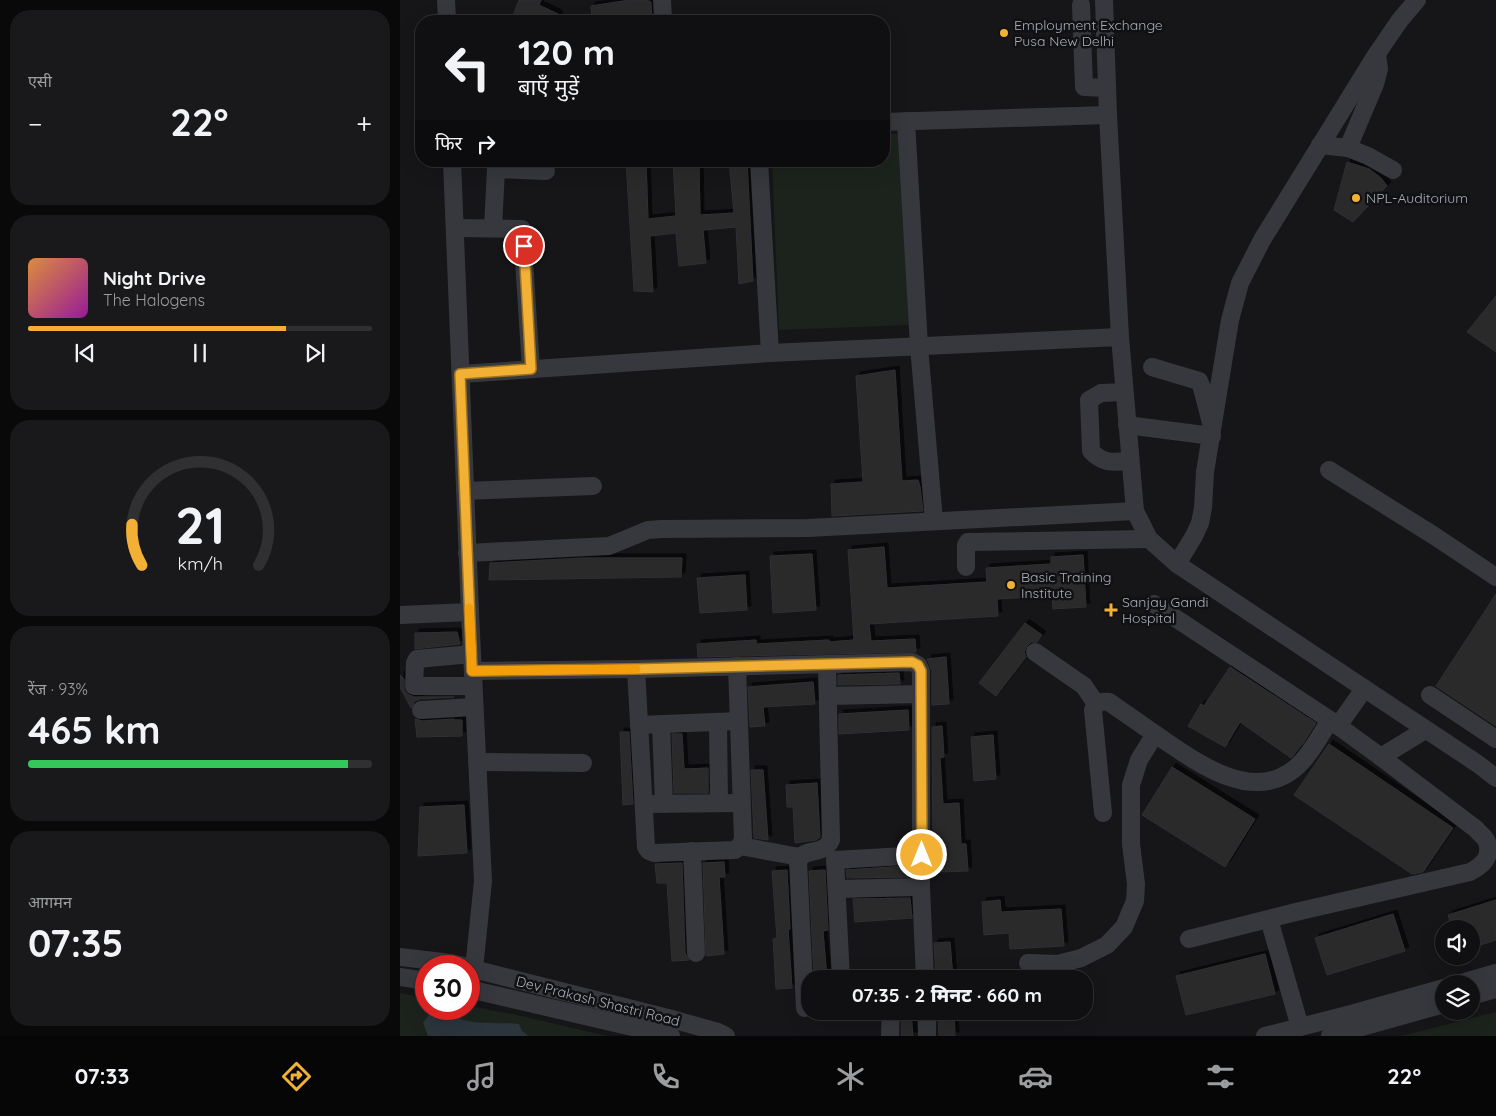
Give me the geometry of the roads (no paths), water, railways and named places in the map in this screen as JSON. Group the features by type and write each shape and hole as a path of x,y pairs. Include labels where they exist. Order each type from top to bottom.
{"street":[{"path":"446,0 447,15"},
{"path":"662,0 663,15"},
{"path":"1104,0 1108,115 1124,392 1135,511 1149,539 1177,564 1478,764 1496,778"},
{"path":"1177,564 1200,523 1203,508 1205,472 1230,320 1240,283 1262,240 1377,53 1416,0"},
{"path":"1081,5 1084,87 1107,88"},
{"path":"1348,148 1375,84 1379,69 1377,53"},
{"path":"890,122 1108,115"},
{"path":"906,121 919,346 934,521"},
{"path":"1320,145 1348,148 1368,156 1393,170"},
{"path":"452,167 472,670 483,881 470,955"},
{"path":"759,167 770,352"},
{"path":"493,228 496,169 546,170"},
{"path":"455,228 522,229 531,369"},
{"path":"460,374 770,352 1120,337"},
{"path":"1152,368 1199,381 1212,434"},
{"path":"1124,392 1101,393 1088,400 1091,451 1098,459 1110,462 1130,460"},
{"path":"1127,425 1212,434"},
{"path":"1329,470 1496,576"},
{"path":"465,491 593,486"},
{"path":"467,553 609,546 648,530 662,528 808,528 1135,511"},
{"path":"966,567 966,545 968,542 1149,539"},
{"path":"1154,604 1334,723 1476,829 1487,842 1488,856 1481,867 1470,872 1269,919 1189,940"},
{"path":"400,615 470,612"},
{"path":"1035,652 1084,686 1096,704"},
{"path":"472,670 636,669 912,662 918,665 921,671 921,887 925,970"},
{"path":"803,970 798,861 805,854 823,850 829,846 831,840 827,664"},
{"path":"636,669 646,847 649,851 654,852 735,850 740,846 743,839 737,666"},
{"path":"1103,813 1093,710 1100,701 1109,702 1155,734 1220,774 1246,782 1269,781 1290,772 1364,689"},
{"path":"828,696 921,694"},
{"path":"1430,695 1496,739"},
{"path":"421,710 474,707"},
{"path":"639,725 739,721"},
{"path":"718,722 720,803"},
{"path":"661,724 664,804"},
{"path":"1381,757 1426,730"},
{"path":"1028,963 1058,964 1082,958 1107,945 1124,927 1135,901 1136,884 1130,844 1131,785 1139,760 1155,734"},
{"path":"477,762 583,763"},
{"path":"644,804 741,803"},
{"path":"740,846 800,857"},
{"path":"692,851 696,953"},
{"path":"841,970 835,860 922,855"},
{"path":"837,890 921,887"},
{"path":"1269,919 1300,1027"},
{"name":"Dev Prakash Shastri Road","path":"400,957 415,959"},
{"name":"Dev Prakash Shastri Road","path":"480,971 668,1018 726,1036"},
{"path":"1480,978 1496,973"},
{"path":"400,977 415,979"},
{"path":"1480,993 1496,989"},
{"path":"1265,1036 1435,990"},
{"name":"Dev Prakash Shastri Road","path":"480,992 671,1036"},
{"path":"1330,1036 1435,1007"},
{"path":"890,1036 891,1020"},
{"path":"927,1020 927,1036"}],"place":[{"name":"Employment Exchange Pusa New Delhi","path":"1004,33"},
{"name":"NPL-Auditorium","path":"1356,198"},
{"name":"Basic Training Institute","path":"1011,585"},
{"name":"Sanjay Gandi Hospital","path":"1111,610"}]}
